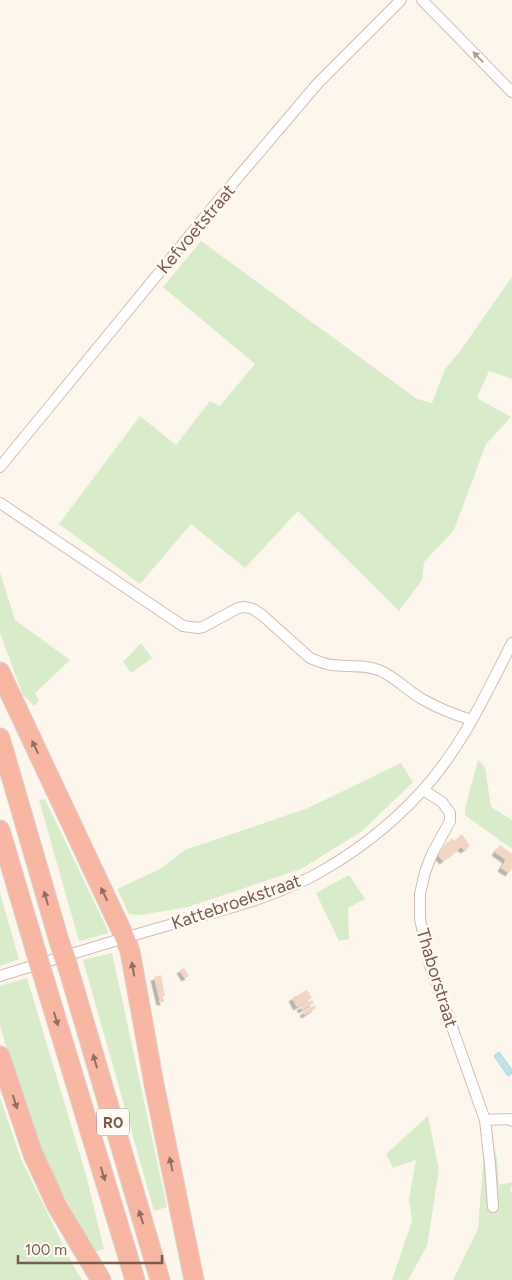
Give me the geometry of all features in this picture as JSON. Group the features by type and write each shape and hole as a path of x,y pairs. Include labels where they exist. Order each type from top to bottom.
{"highway":[{"path":"0,672 126,938 194,1280"},
{"name":"R0","path":"0,738 160,1280"},
{"name":"R0","path":"0,830 135,1280"},
{"path":"0,1056 33,1154 57,1206 100,1280"}],"street":[{"name":"Kefvoetstraat","path":"0,466 212,208 318,83 400,0"},
{"path":"422,0 512,92"},
{"path":"0,503 183,626 203,627 238,608 253,609 310,658 330,665 359,666 382,671 422,699 455,715 472,720"},
{"name":"Kattebroekstraat","path":"0,976 263,897 310,877 340,860 378,832 423,790 449,758 479,708 512,643"},
{"name":"Thaborstraat","path":"423,790 442,802 450,813 450,821 432,854 425,872 420,894 420,919 430,964 485,1120 493,1206"},
{"path":"485,1120 510,1119 512,1121"}],"green space":[{"path":"201,241 417,399 432,403 445,369 458,354 512,277 512,379 489,371 477,398 511,417 486,444 454,530 424,562 422,580 399,611 298,511 245,568 191,524 140,584 59,524 140,416 176,445 210,401 220,406 255,364 163,287"},
{"path":"0,572 15,620 70,660 35,693 39,701 34,706 23,695 0,633"},
{"path":"141,643 152,658 131,673 123,662"},
{"path":"478,760 485,767 491,807 512,820 512,849 465,815"},
{"path":"401,763 413,782 362,831 301,869 188,907 140,915 129,914 117,889 160,869 185,850 308,808"},
{"path":"45,799 109,933 79,941 39,800"},
{"path":"349,875 365,899 348,908 349,939 339,941 316,893"},
{"path":"0,893 19,959 0,966"},
{"path":"112,953 167,1207 154,1211 83,960"},
{"path":"27,978 86,1175 104,1249 94,1252 42,1154 0,1025 0,986"},
{"path":"0,1097 21,1159 82,1280 0,1280"},
{"path":"428,1116 439,1170 427,1246 408,1280 392,1280 412,1221 409,1199 416,1160 393,1168 386,1154"},
{"path":"483,1128 490,1128 497,1159 499,1185 512,1182 510,1190 512,1192 512,1280 453,1280 478,1229 483,1165"}],"water":[{"path":"499,1052 512,1070 512,1073 508,1076 494,1056"}],"building":[{"path":"462,834 470,846 464,850 461,847 443,861 438,855 452,838 454,841"},
{"path":"500,845 512,854 512,868 509,873 501,868 506,860 495,852"},
{"path":"184,968 189,976 185,978 180,970"},
{"path":"161,975 165,996 163,996 164,1002 160,1002 154,977"},
{"path":"307,990 312,998 297,1007 292,998"},
{"path":"312,1000 314,1003 302,1010 300,1007"},
{"path":"315,1005 316,1008 305,1015 303,1012"}]}
